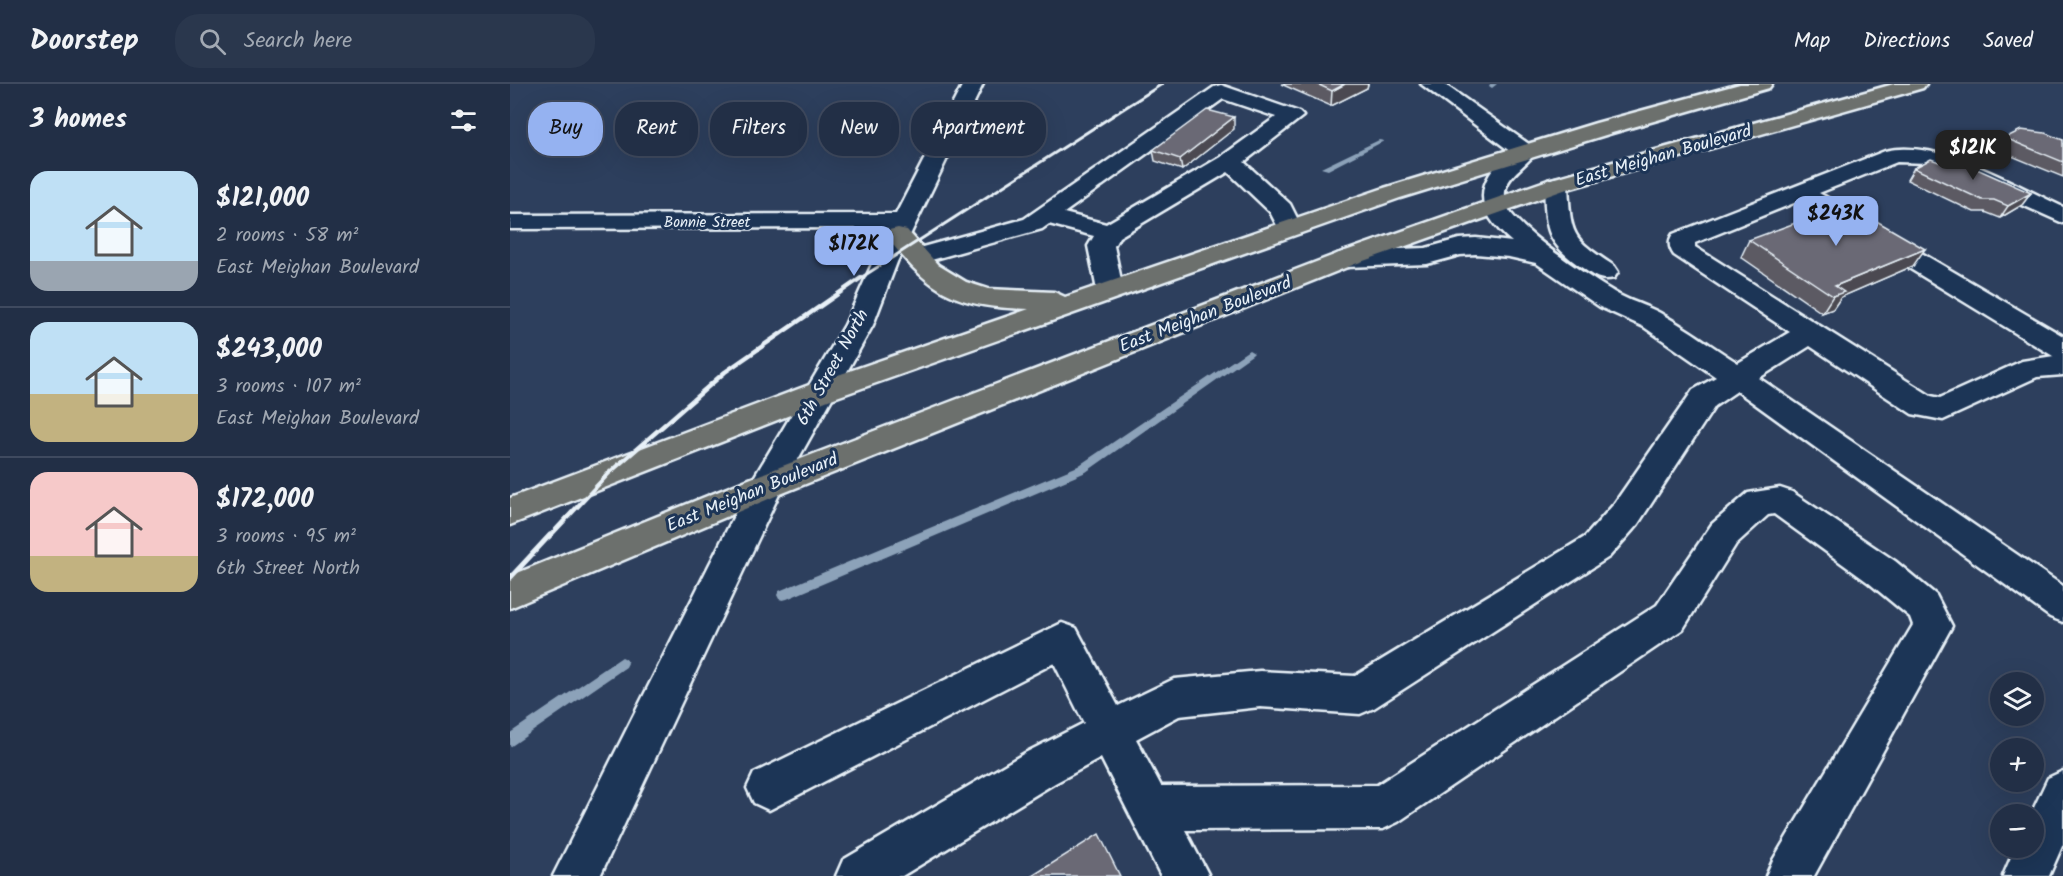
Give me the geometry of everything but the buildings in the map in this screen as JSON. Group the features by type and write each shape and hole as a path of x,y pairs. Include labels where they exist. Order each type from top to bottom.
{"highway":[{"path":"510,512 820,392 1290,228 1526,152 1762,84"},
{"name":"East Meighan Boulevard","path":"510,592 766,486 1346,259 1556,185 1916,84"},
{"path":"902,228 917,256 930,272 945,281 987,297 1013,301 1079,301"}],"street":[{"name":"6th Street North","path":"576,876 766,486 859,325 884,262 973,84"},
{"path":"1431,84 1526,152 1506,167 1495,181 1494,206 1509,227 1547,259 1610,301 1654,321 1739,378 2063,606"},
{"path":"917,256 1033,224 1099,175 1221,91 1292,116 1230,161 1109,232 1101,246 1110,290"},
{"path":"2063,216 1934,157 1911,153 1893,156 1682,239 1683,250 1923,406 1943,409 2032,368 2063,364"},
{"path":"1230,161 1281,208 1290,228"},
{"path":"1556,185 1558,222 1569,247 1636,293 1654,321"},
{"path":"1802,193 2063,349"},
{"path":"1045,215 1109,232"},
{"name":"Bonnie Street","path":"510,222 902,228"},
{"path":"1346,259 1427,256 1459,246 1476,246 1509,249 1547,259"},
{"path":"859,876 1040,768 1174,698 1260,689 1360,694 1597,546 1626,514 1704,398 1810,333"},
{"path":"1149,808 1383,807 1670,617 1724,534 1760,502 1780,501 1882,572 1923,606 1933,626 1789,876"},
{"path":"770,788 1062,640 1185,876"},
{"path":"2026,876 2063,793"}],"waterway":[{"path":"1325,168 1381,141"},
{"path":"783,595 1082,469 1249,353"},
{"path":"510,741 622,663"}],"railway":[{"path":"859,279 1162,84"},
{"path":"549,537 609,473 725,372 861,278"},
{"path":"510,578 550,535"}]}
